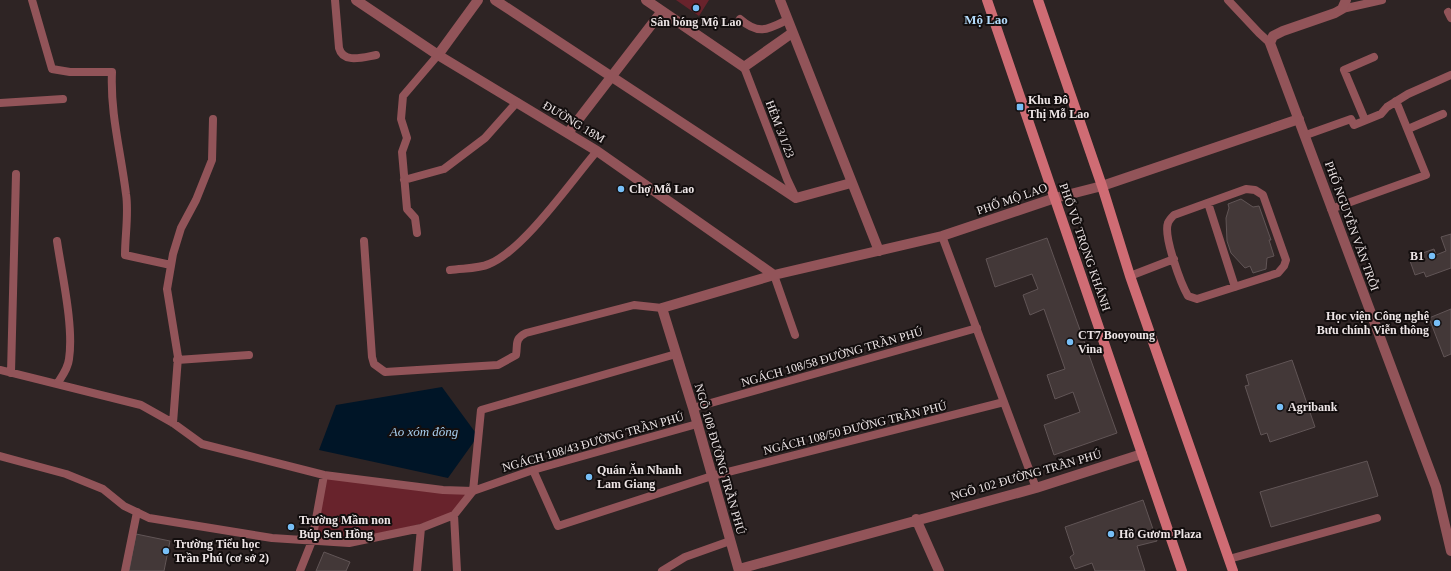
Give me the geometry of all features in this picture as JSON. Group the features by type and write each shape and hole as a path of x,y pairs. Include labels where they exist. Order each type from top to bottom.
{"main road":[{"name":"PHỐ VŨ TRỌNG KHÁNH","path":"987,0 1182,571"},
{"path":"1038,0 1102,186 1130,276 1233,571"}],"street":[{"name":"ĐƯỜNG 18M","path":"356,0 368,3 438,55 597,151 774,275"},
{"path":"438,55 478,0"},
{"path":"495,0 611,78 796,198 851,183"},
{"path":"646,0 744,67 792,33"},
{"path":"780,0 851,183 880,251"},
{"path":"1270,43 1273,36 1283,31 1335,13 1344,4"},
{"path":"568,133 662,12"},
{"name":"PHỐ NGUYỄN VĂN TRỖI","path":"1270,43 1306,135 1331,209 1436,487 1451,551"},
{"name":"PHỐ MỘ LAO","path":"662,308 774,275 942,236 1055,198 1102,186 1299,119"},
{"name":"NGÕ 108 ĐƯỜNG TRẦN PHÚ","path":"662,308 694,408 697,424 739,570"},
{"name":"NGÕ 102 ĐƯỜNG TRẦN PHÚ","path":"739,570 1036,488 1142,454"},
{"path":"916,520 939,571"}],"lane":[{"path":"32,0 52,69 70,72 112,72 111,89 126,196 125,255 171,265"},
{"path":"334,0 339,48 344,57 351,58 376,55"},
{"path":"1228,0 1270,43"},
{"path":"1344,4 1382,0"},
{"path":"740,19 752,28 763,30 772,28 787,20"},
{"path":"417,233 415,218 407,209 402,152 407,138 401,119 404,96 438,55"},
{"path":"1365,120 1344,70 1374,57"},
{"name":"HẺM 3/1/23","path":"744,67 786,179 796,198"},
{"path":"1306,135 1351,119 1354,125 1381,114 1396,101 1408,94 1451,75"},
{"path":"0,103 63,99"},
{"path":"1331,209 1426,175 1396,101"},
{"path":"404,180 444,169 485,138 517,102"},
{"path":"1408,129 1443,114"},
{"path":"173,423 178,360 168,289 171,265 181,228 198,195 212,160 213,119"},
{"path":"450,270 487,265 497,261 538,223 597,151"},
{"path":"11,373 16,174"},
{"path":"1246,189 1256,190 1263,195 1286,260 1284,266 1278,274 1197,299 1188,296 1183,287 1174,259 1167,235 1168,223 1174,215 1246,189"},
{"path":"1208,203 1234,287"},
{"path":"942,236 1036,488"},
{"path":"364,241 372,357 374,364 385,372 498,365 516,355 515,343 518,337 526,333 634,305 662,308"},
{"path":"57,242 68,312 69,359 66,370 57,384"},
{"path":"1130,276 1174,259"},
{"path":"774,275 795,336"},
{"name":"NGÁCH 108/58 ĐƯỜNG TRẦN PHÚ","path":"694,408 977,328"},
{"path":"0,456 66,474 102,488 124,506 149,518 272,538 349,543 421,528 454,515 473,491 481,410 676,354"},
{"path":"178,360 249,355"},
{"path":"0,370 141,405 173,423 202,444 324,475 443,490 473,491"},
{"name":"NGÁCH 108/50 ĐƯỜNG TRẦN PHÚ","path":"533,470 558,526 712,476 1004,402"},
{"name":"NGÁCH 108/43 ĐƯỜNG TRẦN PHÚ","path":"473,491 533,470 697,424"},
{"path":"300,571 312,541 324,475"},
{"path":"125,571 137,512"},
{"path":"454,515 457,571"},
{"path":"1229,559 1377,518"},
{"path":"417,571 421,528"},
{"path":"662,571 685,557 730,541"}],"shaded area":[{"name":"Sân bóng Mộ Lao","path":"676,0 709,0 699,16"},
{"path":"324,475 473,491 454,515 349,543 312,541"}],"water":[{"name":"Ao xóm đông","path":"442,387 478,436 448,478 319,450 336,405"}],"building":[{"path":"1241,199 1253,207 1259,206 1271,240 1269,240 1274,256 1267,258 1266,269 1253,273 1250,266 1245,268 1231,253 1227,241 1226,218 1229,208 1228,204"},
{"name":"B1","path":"1451,234 1451,268 1426,277 1424,272 1415,275 1409,258 1434,249 1436,255 1446,251 1441,237"},
{"name":"CT7 Booyoung Vina","path":"1047,238 1117,433 1054,455 1044,425 1080,412 1073,392 1055,399 1047,375 1065,369 1044,309 1030,315 1023,295 1038,289 1032,274 995,287 986,259"},
{"path":"1451,309 1451,354 1444,357 1429,318"},
{"name":"Agribank","path":"1292,360 1315,427 1270,442 1267,433 1261,435 1245,386 1249,385 1246,375"},
{"path":"1367,461 1378,496 1271,527 1260,492"},
{"name":"Hồ Gươm Plaza","path":"1143,500 1157,541 1137,546 1145,571 1095,571 1092,563 1075,569 1070,557 1074,554 1065,527"},
{"path":"136,534 170,541 164,571 129,571"},
{"path":"324,552 350,562 346,571 316,571"}],"place":[{"name":"Sân bóng Mộ Lao","path":"696,8"},
{"name":"Khu Đô Thị Mỗ Lao","path":"1020,107"},
{"name":"Chợ Mỗ Lao","path":"621,189"},
{"name":"B1","path":"1432,256"},
{"name":"Học viện Công nghệ Bưu chính Viễn thông","path":"1437,323"},
{"name":"CT7 Booyoung Vina","path":"1070,342"},
{"name":"Agribank","path":"1280,407"},
{"name":"Quán Ăn Nhanh Lam Giang","path":"589,477"},
{"name":"Trường Mầm non Búp Sen Hồng","path":"291,527"},
{"name":"Hồ Gươm Plaza","path":"1111,534"},
{"name":"Trường Tiểu học Trần Phú (cơ sở 2)","path":"166,551"}],"district":[{"name":"Mộ Lao","path":"986,19"}]}
